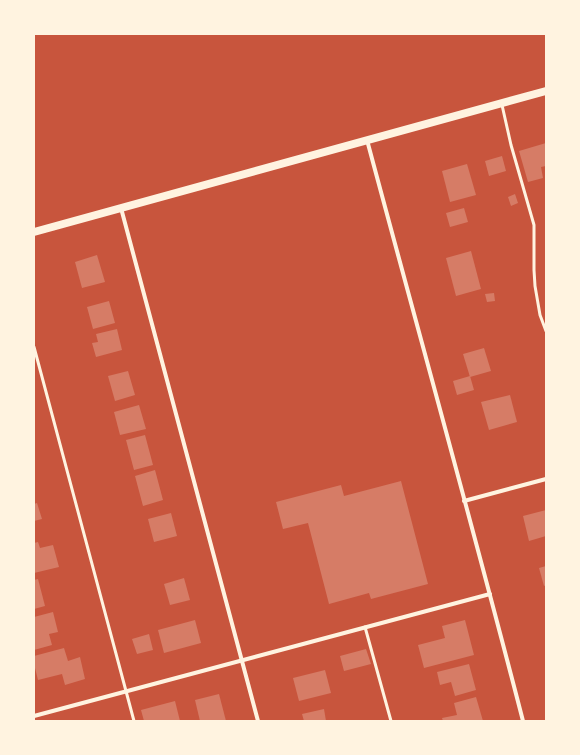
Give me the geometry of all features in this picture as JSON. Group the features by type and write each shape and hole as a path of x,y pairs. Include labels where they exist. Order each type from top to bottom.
{"main road":[{"path":"34,232 546,91"}],"street":[{"path":"367,140 524,721"},
{"path":"121,208 258,721"},
{"path":"464,501 546,479"},
{"path":"34,716 490,594"}],"lane":[{"path":"502,103 534,226 535,286 540,315 546,331"},
{"path":"34,347 134,721"},
{"path":"365,627 391,721"}],"building":[{"path":"546,143 546,166 541,167 543,178 528,182 519,151"},
{"path":"502,156 506,171 489,176 485,161"},
{"path":"467,164 476,195 450,202 442,171"},
{"path":"515,194 518,203 511,206 508,197"},
{"path":"464,208 468,222 450,227 446,213"},
{"path":"471,251 481,289 456,296 446,258"},
{"path":"97,255 105,282 82,288 75,262"},
{"path":"494,293 495,301 487,302 485,294"},
{"path":"109,301 115,323 93,329 87,307"},
{"path":"117,329 122,350 96,357 92,343 98,342 96,334"},
{"path":"484,348 491,371 470,377 463,354"},
{"path":"128,371 135,395 115,401 108,376"},
{"path":"470,376 474,390 457,395 453,381"},
{"path":"510,395 517,422 489,430 481,402"},
{"path":"139,405 146,429 120,435 114,412"},
{"path":"145,435 153,465 134,470 126,440"},
{"path":"155,470 163,500 143,506 135,476"},
{"path":"401,481 428,584 371,599 369,593 329,604 308,523 283,529 276,502 341,485 344,496"},
{"path":"37,503 42,519 34,521 34,504"},
{"path":"546,510 546,536 529,541 523,516"},
{"path":"171,513 177,536 154,542 148,519"},
{"path":"38,542 40,548 53,545 59,567 34,573 34,543"},
{"path":"546,566 546,585 544,586 539,568"},
{"path":"184,578 190,600 170,605 164,584"},
{"path":"38,579 45,606 34,609 34,580"},
{"path":"53,612 58,632 49,634 52,645 34,650 34,617"},
{"path":"195,620 201,643 164,653 158,630"},
{"path":"465,620 474,655 424,668 418,645 445,638 442,626"},
{"path":"149,634 153,650 137,654 132,639"},
{"path":"64,648 68,661 80,657 85,679 65,685 62,674 38,680 34,664 34,656"},
{"path":"366,649 371,664 344,671 340,656"},
{"path":"469,664 476,690 455,696 451,682 440,685 437,672"},
{"path":"325,670 331,693 299,701 293,678"},
{"path":"219,694 226,721 200,721 195,700"},
{"path":"476,697 483,721 443,721 442,718 457,715 454,703"},
{"path":"175,701 180,721 144,721 141,710"},
{"path":"324,709 326,721 304,721 302,714"}]}
